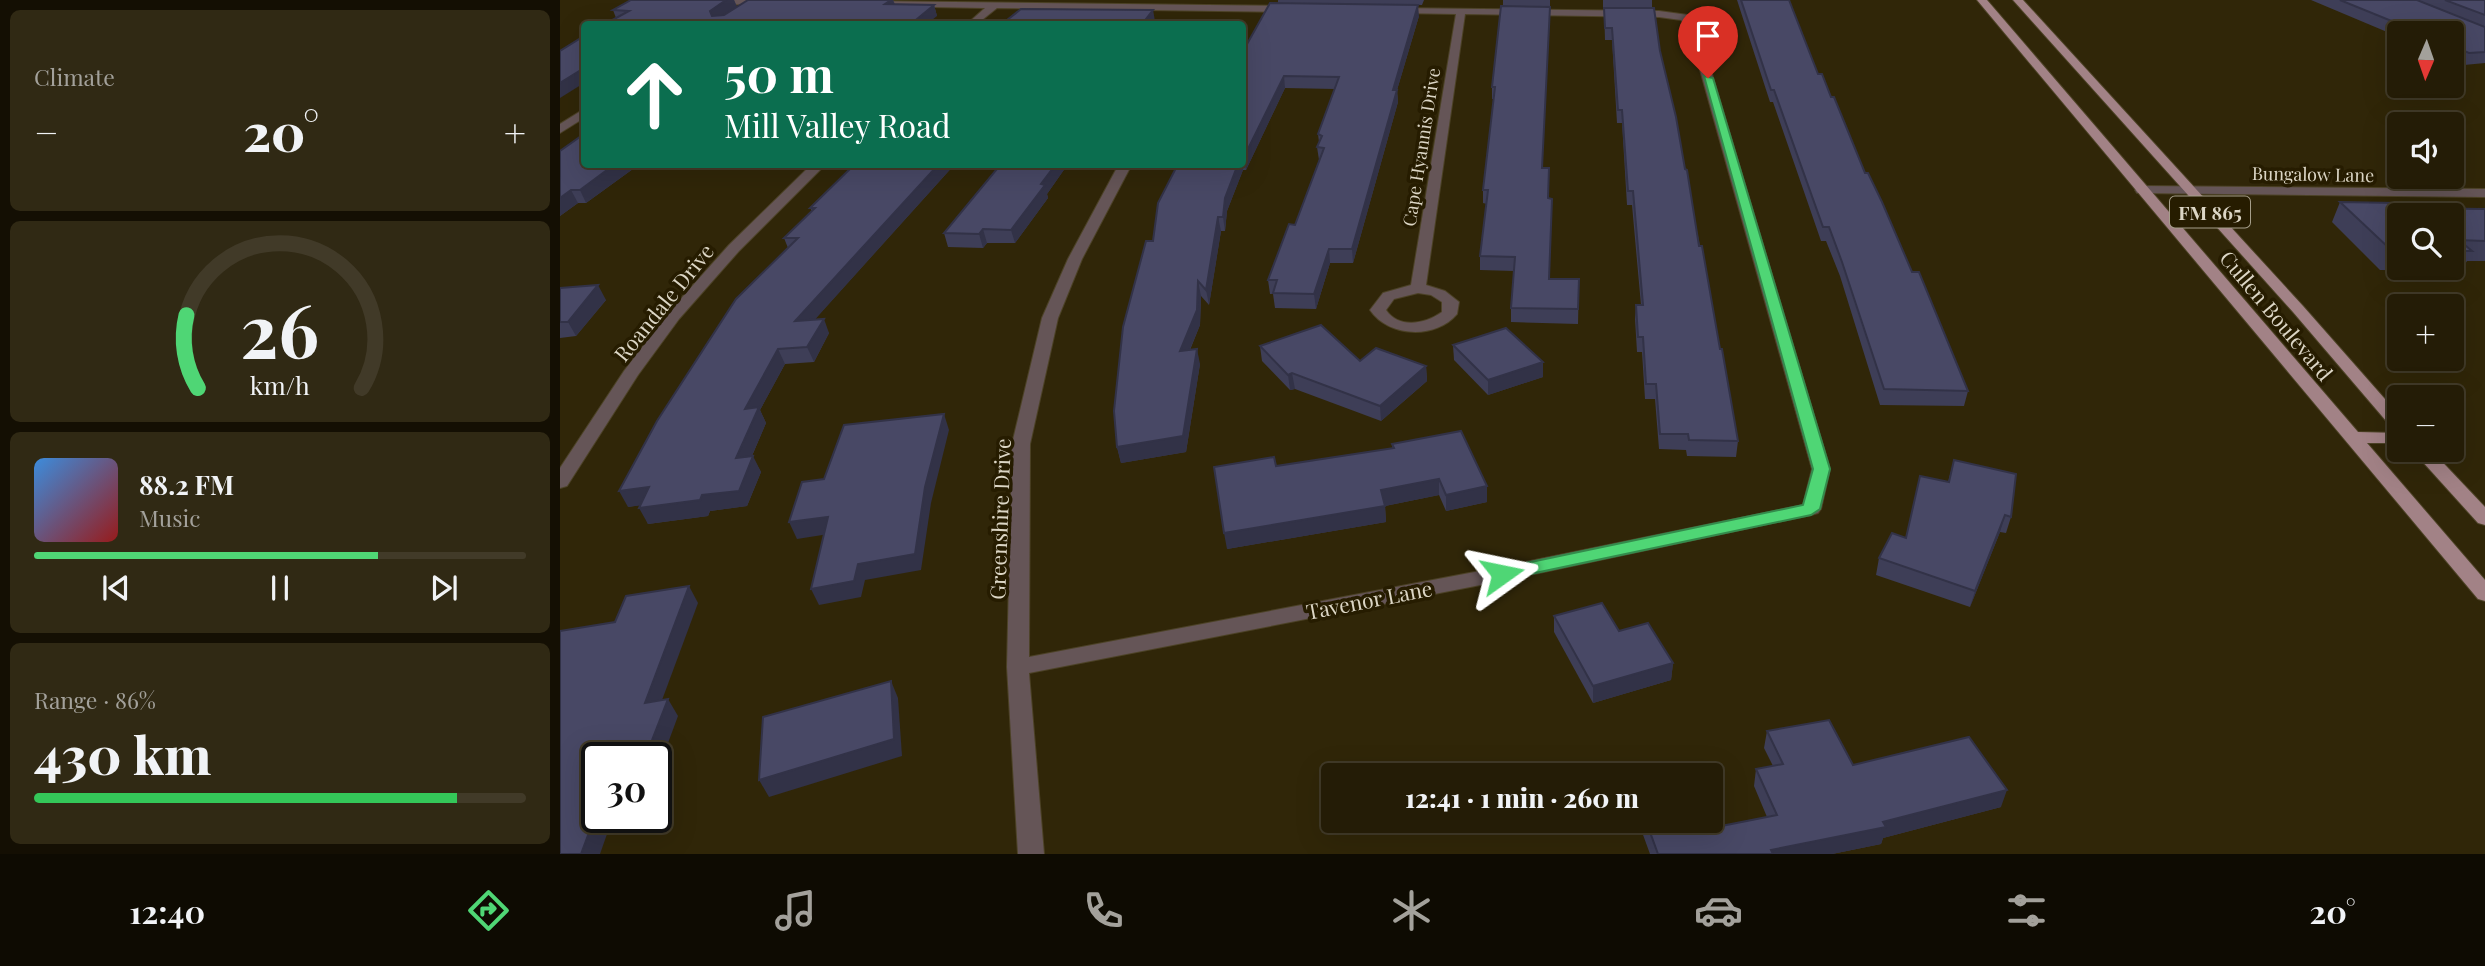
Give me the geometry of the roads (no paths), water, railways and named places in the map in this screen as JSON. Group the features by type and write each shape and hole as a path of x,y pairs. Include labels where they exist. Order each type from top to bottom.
{"main road":[{"name":"Cullen Boulevard","path":"1982,0 2485,594"},
{"name":"Cullen Boulevard","path":"2018,0 2030,19 2190,190 2387,411"},
{"path":"1998,19 2011,19"},
{"path":"2351,436 2387,438"},
{"path":"2432,462 2485,519"}],"street":[{"path":"694,1 785,2"},
{"path":"739,13 757,1"},
{"path":"854,3 1310,9"},
{"path":"975,21 993,5"},
{"path":"1379,10 1461,11"},
{"name":"Tavenor Lane","path":"1018,667 1502,574 1811,509 1821,469 1693,26 1684,17 1674,16 1461,11"},
{"name":"Cape Hyannis Drive","path":"1418,289 1461,11"},
{"path":"560,129 581,115"},
{"name":"Roandale Drive","path":"560,482 663,330 709,274 766,214 816,168"},
{"name":"Greenshire Drive","path":"1031,854 1018,667 1021,444 1049,318 1081,248 1124,168"},
{"name":"Bungalow Lane","path":"2142,190 2485,193"}]}
